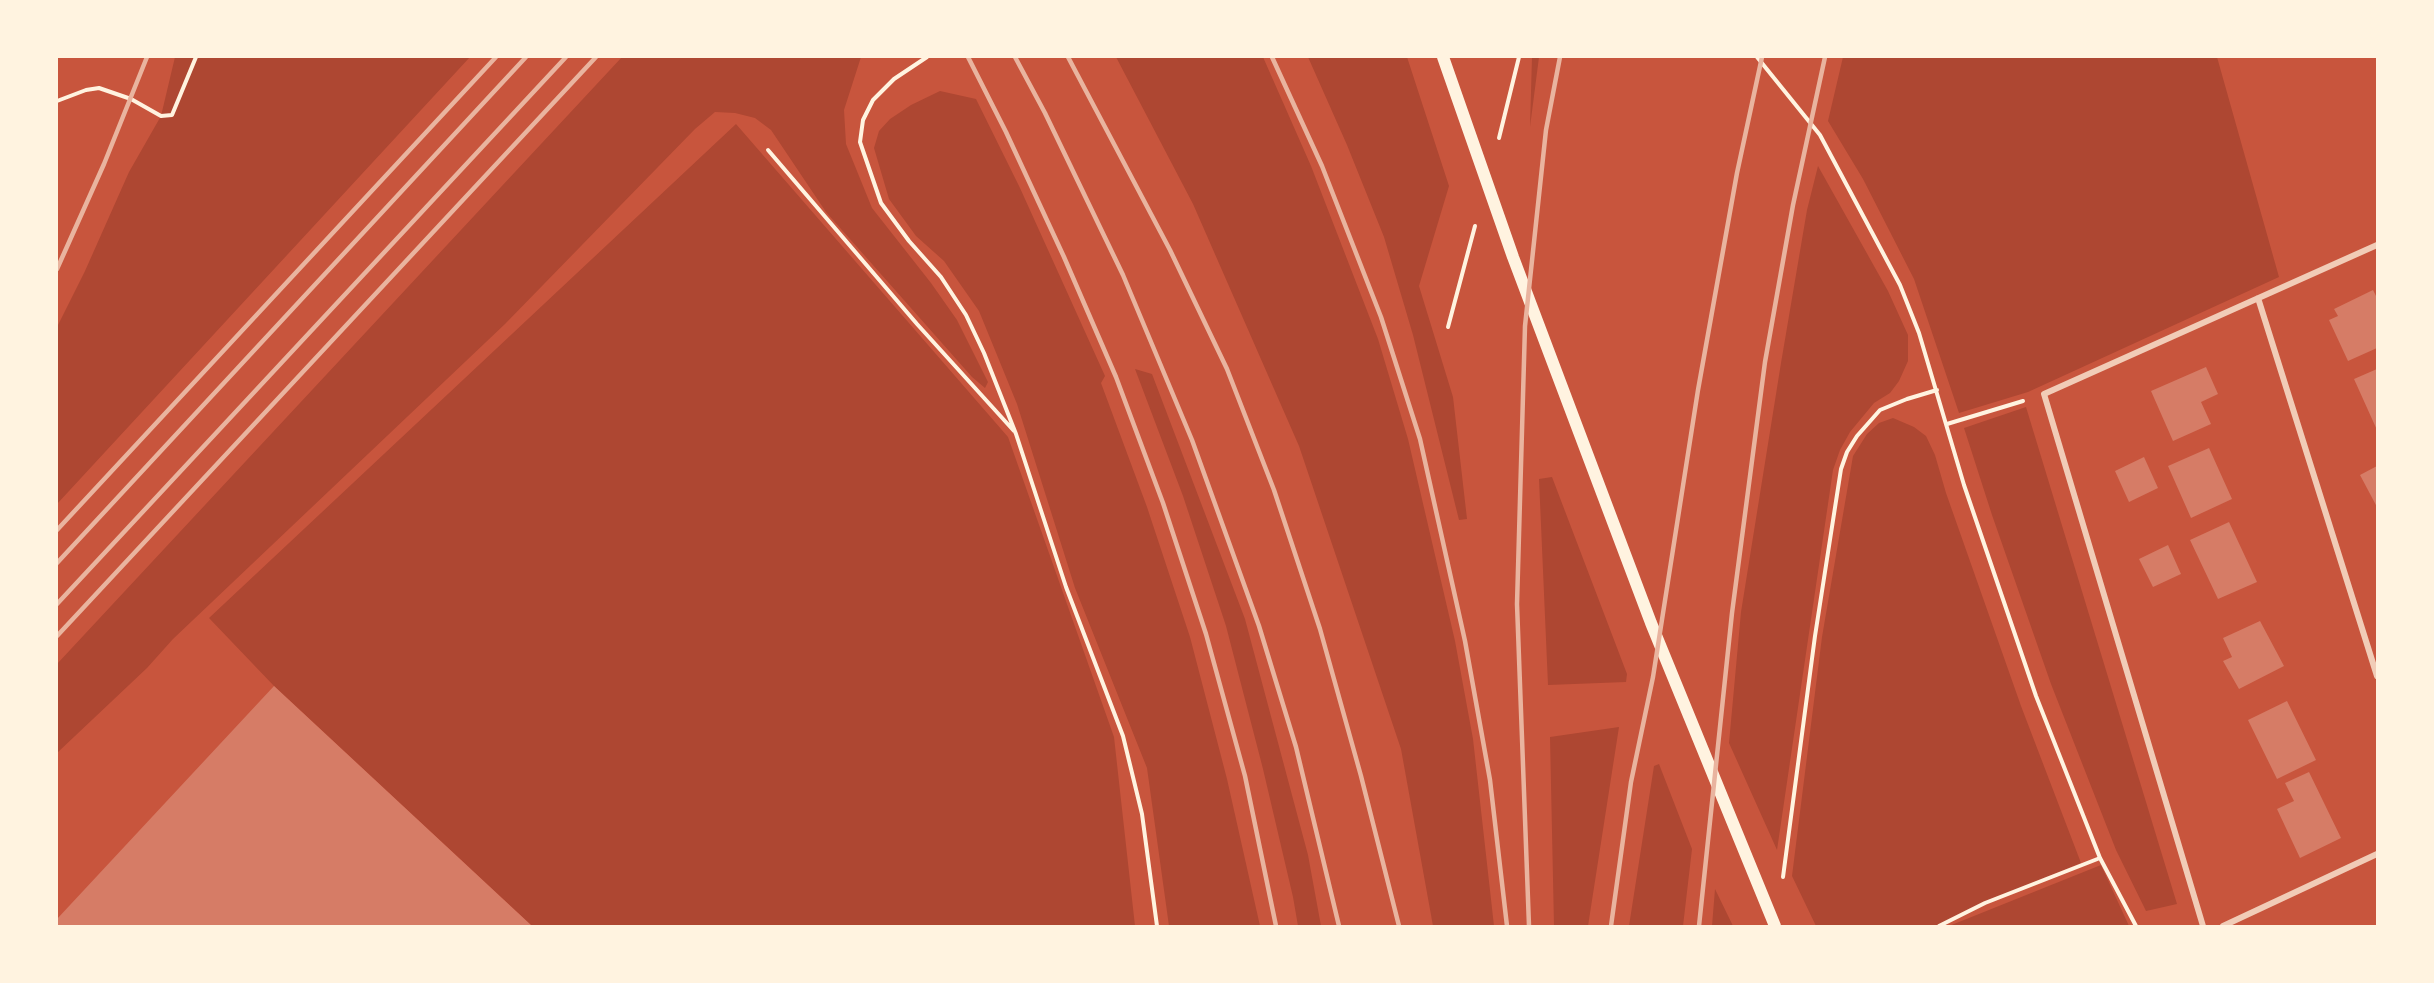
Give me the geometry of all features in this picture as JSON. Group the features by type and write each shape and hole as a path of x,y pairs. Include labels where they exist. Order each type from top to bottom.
{"main road":[{"path":"1443,57 1513,257 1651,623 1775,926"}],"street":[{"path":"2203,926 2044,394 2377,245"},
{"path":"2258,298 2377,676"},
{"path":"2223,926 2377,854"}],"path":[{"path":"57,101 86,90 99,88 131,99 161,116 172,115 196,57"},
{"path":"927,57 894,79 873,100 863,120 860,142 881,203 909,241 941,277 966,315 984,353 1016,434 1066,586 1123,736 1142,814 1157,926"},
{"path":"1757,57 1820,135 1850,186 1900,285 1937,390 1964,485 2036,696 2100,858 2136,926"},
{"path":"768,150 916,324 1016,434"},
{"path":"1782,880 1815,636 1841,469 1847,452 1857,436 1880,410 1937,390"},
{"path":"1947,424 2044,394"},
{"path":"1939,926 1985,903 2100,858"}],"shaded area":[{"path":"175,57 470,57 57,504 57,327 85,271 129,172 161,116"},
{"path":"622,57 861,57 844,110 846,144 872,208 957,320 988,382 985,388 972,377 826,212 771,130 755,118 735,113 715,112 695,129 505,324 173,639 147,668 57,753 57,664"},
{"path":"1116,57 1263,57 1311,166 1378,339 1408,439 1455,641 1473,739 1494,926 1433,926 1401,749 1299,446 1193,204"},
{"path":"1308,57 1407,57 1449,186 1419,286 1453,397 1467,519 1459,520 1413,335 1384,237"},
{"path":"1532,57 1539,57 1530,127"},
{"path":"1843,57 2217,57 2279,277 2028,392 1959,413 1914,279 1863,179 1828,121"},
{"path":"940,91 976,99 1020,188 1105,376 1101,383 1147,507 1190,637 1227,779 1260,926 1169,926 1147,768 1075,588 1017,404 979,311 944,261 916,236 889,199 874,148 879,131 890,119 911,105"},
{"path":"736,124 1008,437 1114,737 1135,926 532,926 274,686 209,618"},
{"path":"1818,166 1888,291 1908,335 1908,361 1899,381 1890,393 1874,403 1850,432 1833,470 1777,850 1729,743 1741,612 1807,210"},
{"path":"1135,369 1152,374 1245,619 1308,855 1321,926 1298,926 1263,769 1226,626 1183,496"},
{"path":"2026,407 2177,904 2146,911 2116,850 2051,684 1964,428"},
{"path":"1893,418 1914,427 1926,436 1935,455 1946,493 2021,706 2081,863 1969,909 1936,926 1816,926 1792,876 1822,637 1853,456 1867,434 1879,423"},
{"path":"1552,477 1627,674 1626,682 1548,685 1539,479"},
{"path":"1619,727 1588,926 1554,926 1550,737"},
{"path":"1659,764 1692,849 1683,926 1629,926 1654,766"},
{"path":"2101,865 2129,926 1949,926"},
{"path":"1715,889 1733,926 1712,926"}],"building":[{"path":"2373,290 2377,298 2377,348 2348,361 2329,320 2338,316 2334,309"},
{"path":"2206,367 2218,394 2201,402 2211,424 2173,441 2151,391"},
{"path":"2377,369 2377,430 2354,379"},
{"path":"2209,448 2232,499 2191,518 2168,466"},
{"path":"2144,457 2158,488 2129,502 2115,471"},
{"path":"2377,466 2377,507 2360,475"},
{"path":"2229,522 2257,582 2218,599 2190,540"},
{"path":"2168,545 2181,574 2153,587 2139,559"},
{"path":"2260,621 2284,666 2239,689 2223,661 2232,657 2223,638"},
{"path":"274,686 532,926 57,926 57,919"},
{"path":"2287,701 2316,760 2277,779 2248,720"},
{"path":"2309,772 2341,838 2300,858 2277,809 2294,801 2285,783"}],"railway":[{"path":"57,269 104,164 147,57"},
{"path":"57,530 496,57"},
{"path":"57,563 526,57"},
{"path":"57,604 566,57"},
{"path":"57,636 596,57"},
{"path":"968,57 1006,132 1064,257 1116,377 1163,503 1206,634 1245,776 1276,926"},
{"path":"1015,57 1045,113 1123,275 1192,440 1259,626 1296,747 1339,926"},
{"path":"1068,57 1170,250 1227,369 1274,490 1320,629 1361,776 1399,926"},
{"path":"1272,57 1322,166 1381,317 1420,439 1465,641 1490,780 1507,926"},
{"path":"1529,926 1517,604 1525,326 1546,130 1560,57"},
{"path":"1611,926 1631,782 1653,677 1698,390 1737,173 1762,57"},
{"path":"1699,926 1732,613 1765,362 1793,205 1825,57"}]}
